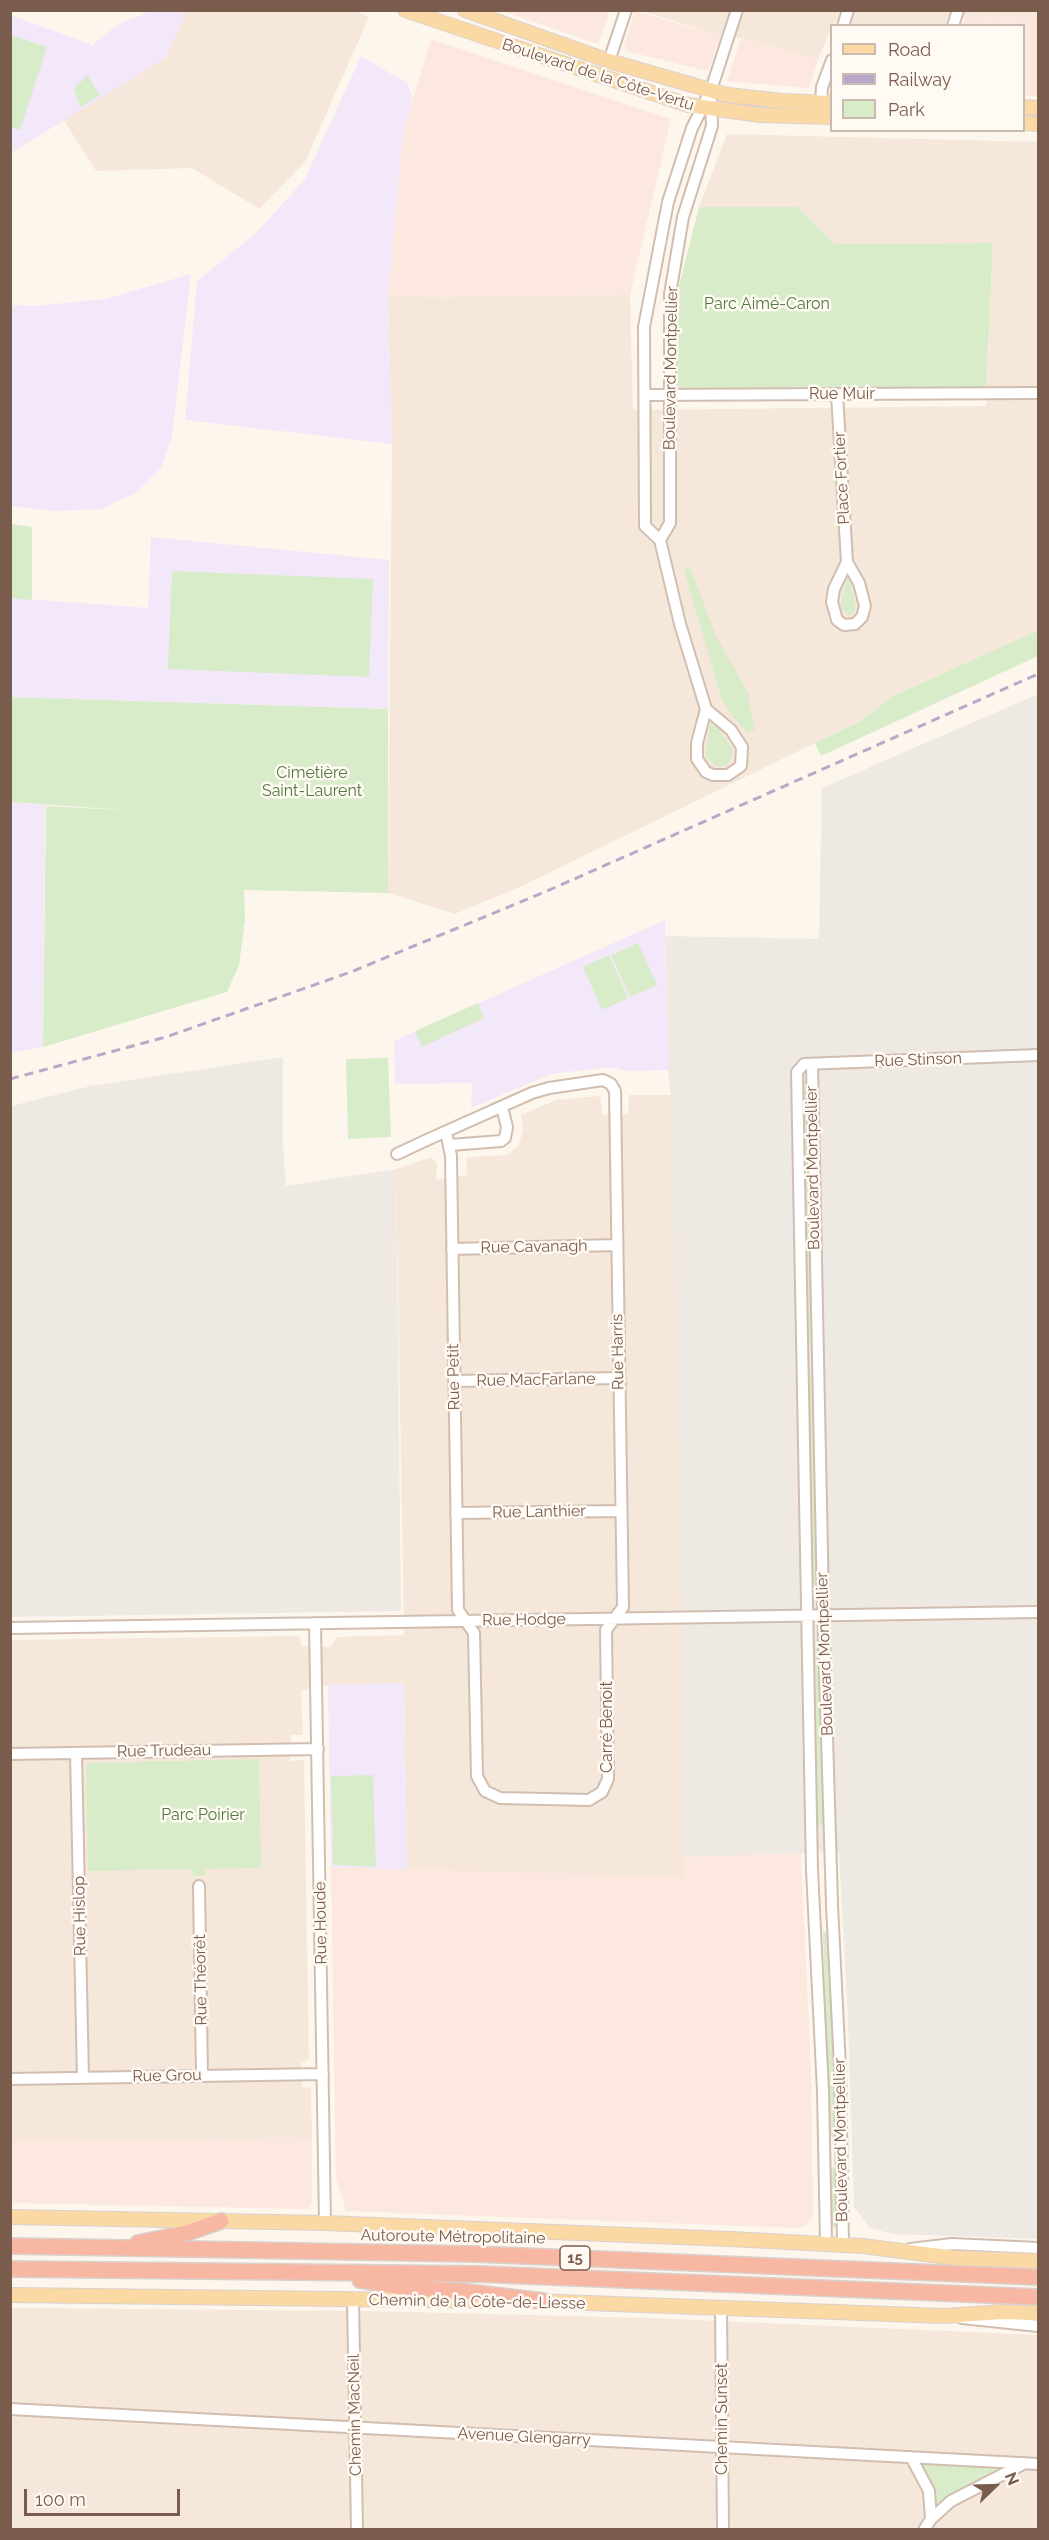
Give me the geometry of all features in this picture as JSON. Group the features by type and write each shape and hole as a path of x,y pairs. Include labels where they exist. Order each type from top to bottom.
{"highway":[{"path":"112,2248 187,2233 221,2220"},
{"name":"Autoroute Métropolitaine","path":"10,2247 486,2255 1038,2277"},
{"name":"15","path":"10,2269 480,2274 1038,2297"},
{"path":"325,2273 404,2287 459,2290 543,2301"}],"main road":[{"name":"Boulevard de la Côte-Vertu","path":"405,10 663,98 706,109 830,117"},
{"name":"Boulevard de la Côte-Vertu","path":"465,10 609,62 711,90 743,98 826,103"},
{"path":"10,2217 326,2223 826,2243 906,2249 955,2258 1038,2260"},
{"name":"Chemin de la Côte-de-Liesse","path":"10,2295 543,2301 944,2316 1002,2312 1038,2313"}],"street":[{"path":"609,62 626,10"},
{"name":"Boulevard Montpellier","path":"706,709 677,615 660,540 645,526 644,327 663,220 692,128 706,109 737,10"},
{"path":"826,103 822,87 830,63"},
{"name":"Boulevard Montpellier","path":"660,540 670,523 669,294 683,217 712,126 706,109"},
{"name":"Rue Muir","path":"645,395 1038,393"},
{"name":"Place Fortier","path":"837,394 847,562 860,584 865,606 862,617 855,624 844,625 837,620 832,602 834,589 847,562"},
{"path":"706,709 731,729 742,747 741,766 729,775 713,775 701,766 697,759 697,743 706,709"},
{"name":"Rue Stinson","path":"798,1068 802,1064 1038,1055"},
{"name":"Boulevard Montpellier","path":"812,1064 824,1616 843,2244"},
{"name":"Boulevard Montpellier","path":"798,1068 812,1882 823,2091 826,2243"},
{"name":"Rue Harris","path":"502,1107 541,1090 562,1084 601,1080 611,1084 615,1094 623,1607 614,1619"},
{"path":"398,1154 502,1107 507,1122 503,1140 450,1145"},
{"name":"Rue Petit","path":"446,1132 450,1145 458,1610 466,1621"},
{"name":"Rue Cavanagh","path":"452,1249 617,1245"},
{"name":"Rue MacFarlane","path":"454,1381 619,1378"},
{"name":"Rue Lanthier","path":"456,1513 621,1510"},
{"name":"Rue Hodge","path":"10,1628 1038,1612"},
{"name":"Carré Benoit","path":"466,1621 474,1633 476,1762 480,1784 488,1793 500,1798 582,1801 599,1795 608,1779 606,1630 614,1619"},
{"name":"Rue Houde","path":"315,1623 326,2223"},
{"name":"Rue Trudeau","path":"10,1754 318,1749"},
{"name":"Rue Hislop","path":"76,1753 83,2078"},
{"name":"Rue Théorêt","path":"199,1886 202,2075"},
{"name":"Rue Grou","path":"10,2079 323,2074"},
{"path":"906,2249 952,2244 1038,2248"},
{"name":"Chemin MacNeil","path":"353,2300 357,2529"},
{"name":"Chemin Sunset","path":"722,2308 723,2529"},
{"name":"Chemin de la Côte-de-Liesse","path":"944,2316 1001,2324 1038,2326"},
{"name":"Avenue Glengarry","path":"10,2409 1038,2464"},
{"path":"911,2457 929,2490 932,2507 931,2519"},
{"path":"924,2529 931,2519 951,2501 1027,2463"}],"shaded area":[{"path":"351,10 369,17 305,162 259,209 192,168 96,171 63,119 165,58 187,11"},
{"path":"610,10 598,44 503,11"},
{"path":"1038,10 1038,17 948,18 946,24 847,24 836,20 833,24 830,24 830,31 818,59 741,38 721,36 642,11"},
{"path":"151,11 187,11 165,58 11,153 10,15 90,44 90,47 117,25"},
{"path":"635,11 721,36 708,71 626,51 624,46"},
{"path":"1038,17 1038,97 1025,96 1025,24 963,24 965,18"},
{"path":"741,38 818,59 809,88 727,81"},
{"path":"431,39 671,119 630,295 388,297 403,132"},
{"path":"361,56 407,83 413,97 403,132 388,297 392,444 185,420 197,281 256,233 305,179"},
{"path":"727,134 1038,142 1038,630 891,697 858,722 524,885 455,914 388,893 392,444 388,297 630,295 633,410 986,406 993,243 835,244 798,207 699,207"},
{"path":"191,274 172,436 161,468 136,493 101,509 56,511 11,506 11,305 34,306 105,299"},
{"path":"151,537 389,560 388,709 11,697 11,598 148,608"},
{"path":"1038,694 1038,2239 893,2234 870,2228 854,2207 848,2020 839,1852 683,1857 682,1605 671,1095 668,1070 665,936 819,939 822,788"},
{"path":"10,802 45,805 43,1047 11,1053"},
{"path":"665,920 668,1070 625,1071 618,1068 602,1068 551,1074 471,1108 472,1083 395,1084 394,1041"},
{"path":"283,1057 283,1147 286,1186 396,1169 401,1611 11,1617 11,1106 91,1086"},
{"path":"629,1095 671,1095 682,1605 683,1878 407,1870 404,1683 328,1685 301,1691 303,1735 291,1735 290,1761 304,1760 309,2059 301,2063 302,2087 311,2088 312,2138 11,2142 10,1640 299,1636 302,1646 331,1647 336,1637 404,1635 396,1169 431,1157 437,1163 436,1180 467,1175 467,1157 507,1155 519,1145 523,1129 521,1115 556,1100 600,1096 603,1115 628,1114"},
{"path":"404,1683 407,1870 331,1867 328,1685"},
{"path":"801,1853 811,2070 813,2217 806,2225 798,2228 346,2211 336,2178 331,1867 683,1877 683,1857"},
{"path":"312,2138 312,2202 309,2209 11,2203 11,2142"},
{"path":"11,2308 368,2311 649,2318 1038,2335 1038,2529 11,2530"}],"green space":[{"path":"11,35 47,47 20,130 11,127"},
{"path":"87,75 100,95 80,107 74,89"},
{"name":"Parc Aimé-Caron","path":"699,207 798,207 835,244 993,243 986,394 670,395 669,326"},
{"path":"11,524 32,527 32,600 11,598"},
{"path":"690,568 717,638 750,696 748,698 755,730 748,733 732,716 721,697 684,569"},
{"path":"172,571 373,579 369,677 168,669"},
{"path":"847,578 850,578 856,607 855,612 849,615 840,608"},
{"path":"1038,630 1038,656 821,756 815,743 859,722 891,697"},
{"name":"Cimetière Saint-Laurent","path":"10,697 388,709 388,893 244,890 245,920 239,965 227,992 43,1047 46,806 138,811 11,802"},
{"path":"710,724 715,725 733,748 732,757 726,766 716,766 705,757"},
{"path":"638,943 657,985 630,997 611,955"},
{"path":"609,955 628,998 602,1010 583,967"},
{"path":"478,1003 484,1018 422,1047 415,1031"},
{"path":"388,1058 391,1137 348,1139 346,1059"},
{"path":"804,1081 808,1082 813,1322 810,1322 811,1343 806,1343"},
{"path":"807,1374 811,1374 812,1385 815,1386 814,1497 817,1498 818,1600 815,1602 812,1598"},
{"path":"818,1639 821,1645 823,1822 821,1826 816,1823 814,1643"},
{"name":"Parc Poirier","path":"259,1759 261,1868 205,1869 205,1875 193,1876 192,1869 88,1871 86,1767 88,1763"},
{"path":"373,1775 376,1867 333,1865 331,1776"},
{"path":"823,1930 827,1934 835,2088 836,2135 832,2138 829,2135"},
{"path":"832,2167 837,2169 838,2225 834,2228 831,2224 830,2170"},
{"path":"911,2457 1027,2463 987,2480 931,2519 932,2507"}],"railway":[{"path":"10,1079 166,1037 351,972 547,891 1038,674"}]}
